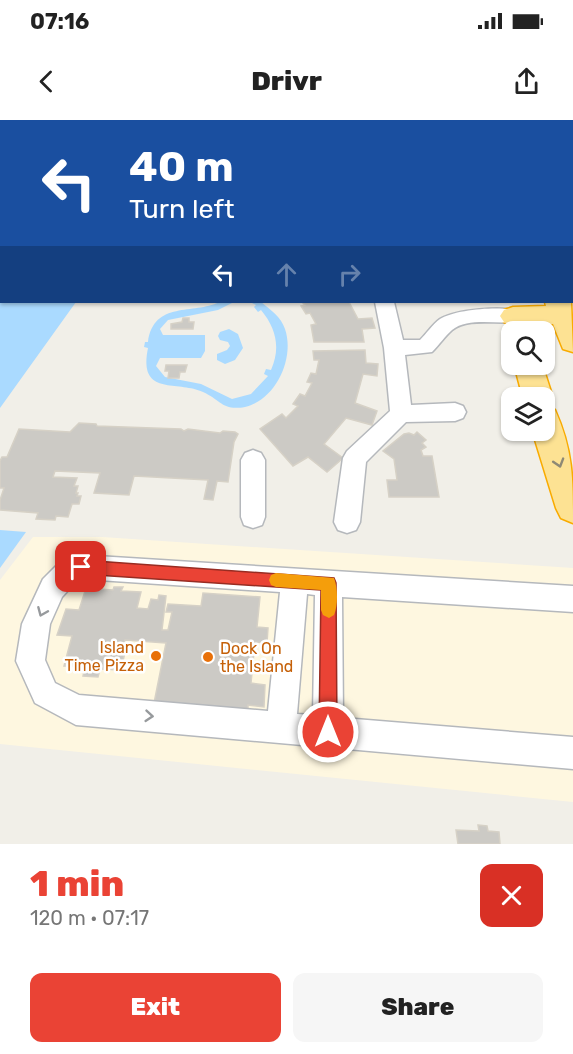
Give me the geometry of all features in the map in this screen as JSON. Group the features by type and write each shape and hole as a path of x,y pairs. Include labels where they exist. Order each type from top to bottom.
{"highway":[{"path":"513,316 564,310 573,342"},
{"path":"551,441 573,508"}],"lane":[{"path":"385,303 394,348 401,414"},
{"path":"394,348 425,347 447,324 471,317 513,316"},
{"path":"347,522 355,458 401,414 455,412"},
{"path":"253,460 253,518"},
{"path":"573,599 81,567 66,574 52,588 36,624 30,661 45,693 76,710 573,753"},
{"path":"281,728 295,581"},
{"path":"328,732 329,583"}],"shaded area":[{"path":"33,537 102,537 573,568 573,802 0,744 0,580"}],"water":[{"path":"0,303 75,303 0,408"},
{"path":"216,303 232,303 218,310 168,320 160,329 163,335 205,335 205,351 201,358 160,358 156,366 165,377 201,384 232,399 251,394 268,376 264,374 266,369 271,370 276,354 275,338 270,324 261,310 258,312 254,307 256,305 252,303 262,303 281,321 285,329 287,352 285,365 274,387 256,403 237,408 226,406 203,392 162,384 149,374 146,363 148,348 144,347 158,320 176,311"},
{"path":"229,329 238,334 243,348 235,360 225,364 217,360 217,354 227,350 230,346 218,336 220,332"},
{"path":"0,530 26,532 0,568"}],"building":[{"path":"303,303 350,303 358,319 372,318 375,328 362,329 364,342 314,342 311,325 316,324 310,313 306,314 301,306 305,305"},
{"path":"183,318 189,318 189,322 194,322 193,329 171,329 171,324 182,322"},
{"path":"365,350 366,363 378,364 377,376 363,374 355,403 377,411 372,425 346,418 324,444 343,458 327,472 308,457 293,466 260,429 282,414 286,418 298,406 293,404 300,394 305,396 312,383 307,382 311,373 316,374 319,360 314,360 313,351"},
{"path":"166,365 187,365 185,372 180,372 179,378 168,378 169,371 165,371"},
{"path":"79,423 96,424 97,426 235,432 238,434 234,442 228,482 217,481 213,500 204,499 208,480 134,476 129,495 94,493 100,473 55,471 53,477 77,478 74,486 78,486 77,496 81,496 79,504 72,504 68,517 56,516 55,520 36,519 38,513 0,510 4,488 0,488 0,461 2,457 7,457 19,429 70,432"},
{"path":"417,432 426,440 422,443 426,447 421,450 423,456 432,456 439,497 389,497 387,480 397,480 394,459 383,451 404,434 414,435"},
{"name":"Dock On the Island","path":"114,587 123,587 121,591 141,592 137,608 148,609 151,599 158,600 159,595 166,596 162,630 168,630 172,612 166,612 168,604 201,606 203,593 260,597 257,627 268,628 267,643 255,642 251,683 265,685 264,707 248,705 248,711 154,703 166,643 125,640 123,648 126,648 121,670 100,669 98,677 83,676 85,667 64,666 72,636 57,635 66,609 79,610 86,588 113,590"},
{"path":"478,825 487,826 488,831 499,832 500,844 458,844 456,830 479,831"}],"slow traffic":[{"path":"276,580 329,583 329,610"}],"place":[{"name":"Island Time Pizza","path":"156,656"},
{"name":"Dock On the Island","path":"208,657"}],"route":[{"path":"81,567 329,583 328,732"}]}
